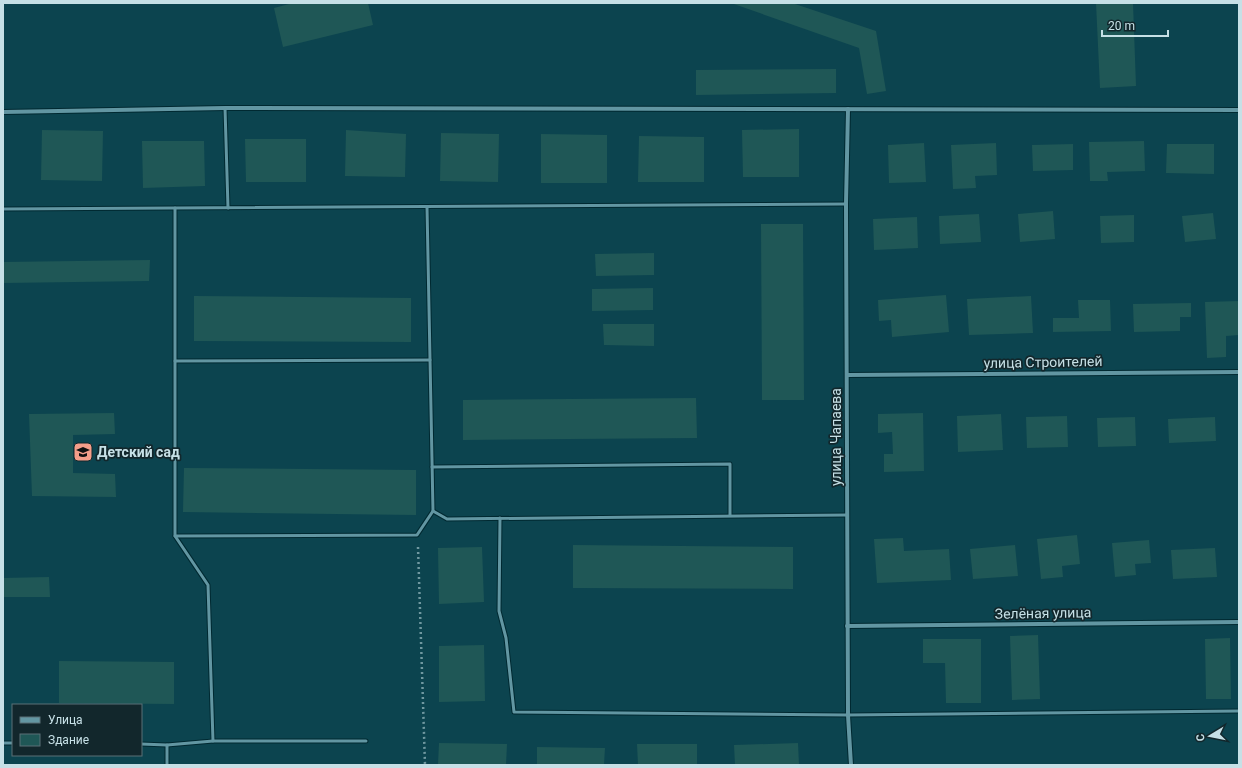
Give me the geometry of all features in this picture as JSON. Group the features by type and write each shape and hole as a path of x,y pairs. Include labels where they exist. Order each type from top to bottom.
{"street":[{"path":"3,112 225,108 1239,110"},
{"name":"улица Чапаева","path":"848,109 846,204 847,626 848,715 851,765"},
{"name":"улица Строителей","path":"847,375 1239,372"},
{"name":"Зелёная улица","path":"847,626 1239,622"}],"lane":[{"path":"225,108 228,208"},
{"path":"3,209 846,204"},
{"path":"175,536 417,535 433,511 427,207"},
{"path":"175,208 175,536 208,585 213,742"},
{"path":"175,361 430,360"},
{"path":"432,467 730,464 730,516"},
{"path":"433,511 447,519 847,515"},
{"path":"500,518 499,612 506,638 514,712 848,715 1239,711"},
{"path":"142,744 167,745 213,742 366,741"},
{"path":"167,745 167,765"}],"path":[{"path":"417,535 425,765"}],"building":[{"path":"293,3 368,3 373,25 283,47 274,8"},
{"path":"731,3 792,3 876,31 886,91 867,94 859,48"},
{"path":"1096,3 1133,3 1136,86 1100,88"},
{"path":"836,69 836,93 696,95 696,70"},
{"path":"799,129 799,177 743,177 742,130"},
{"path":"42,130 103,131 102,181 41,180"},
{"path":"346,130 406,134 405,177 345,176"},
{"path":"441,133 499,134 498,182 440,181"},
{"path":"541,134 607,135 607,183 541,183"},
{"path":"639,136 704,137 704,182 638,182"},
{"path":"245,139 306,139 306,182 246,182"},
{"path":"142,141 204,141 205,186 143,188"},
{"path":"1144,141 1145,171 1107,172 1108,181 1090,181 1089,142"},
{"path":"924,143 926,182 889,183 888,145"},
{"path":"996,143 997,175 975,176 976,188 953,189 951,145"},
{"path":"1073,144 1073,170 1033,171 1032,145"},
{"path":"1167,144 1214,144 1214,174 1166,173"},
{"path":"1053,211 1055,239 1020,242 1018,214"},
{"path":"1213,213 1216,239 1185,242 1182,216"},
{"path":"979,214 981,242 940,244 939,216"},
{"path":"1134,215 1134,242 1101,243 1100,216"},
{"path":"917,217 918,248 874,250 873,219"},
{"path":"761,224 803,224 804,400 762,400"},
{"path":"654,253 654,275 596,276 595,254"},
{"path":"150,260 149,281 3,283 3,262"},
{"path":"653,288 653,310 592,311 592,289"},
{"path":"946,295 949,332 892,337 891,320 879,321 878,300"},
{"path":"194,296 411,298 411,342 194,341"},
{"path":"1031,296 1033,333 969,335 967,299"},
{"path":"1078,300 1110,300 1111,331 1053,332 1053,318 1079,318"},
{"path":"1239,301 1239,335 1226,336 1226,357 1207,358 1205,302"},
{"path":"1191,303 1191,317 1180,317 1180,331 1134,332 1133,304"},
{"path":"603,324 654,324 654,346 604,345"},
{"path":"696,398 697,438 463,440 463,400"},
{"path":"114,413 115,434 73,435 73,473 115,474 116,497 32,496 29,414"},
{"path":"923,413 924,471 884,472 884,454 893,454 892,432 878,433 878,414"},
{"path":"1001,414 1003,450 958,452 957,416"},
{"path":"1067,416 1068,447 1027,448 1026,417"},
{"path":"1135,417 1136,446 1098,447 1097,418"},
{"path":"1215,417 1216,441 1169,443 1168,419"},
{"path":"184,468 416,470 416,515 183,512"},
{"path":"1077,535 1080,564 1062,566 1063,577 1041,579 1037,539"},
{"path":"903,538 904,551 949,549 951,580 877,583 874,539"},
{"path":"1149,540 1151,563 1135,564 1136,575 1115,577 1112,543"},
{"path":"573,545 793,547 793,589 573,588"},
{"path":"1015,545 1018,576 973,579 970,549"},
{"path":"482,547 484,602 439,604 438,548"},
{"path":"1215,548 1217,577 1173,579 1171,550"},
{"path":"49,577 50,597 3,597 3,578"},
{"path":"1038,635 1040,699 1012,700 1010,636"},
{"path":"1230,638 1231,699 1206,699 1205,639"},
{"path":"923,639 981,639 981,703 946,703 945,663 923,663"},
{"path":"484,645 485,701 439,702 439,646"},
{"path":"59,661 174,662 174,704 59,703"},
{"path":"439,743 507,744 506,765 438,765"},
{"path":"798,743 799,765 735,765 734,745"},
{"path":"637,744 697,744 697,765 638,765"},
{"path":"537,747 605,748 604,765 537,765"}],"place":[{"name":"Детский сад","path":"83,452"}]}
